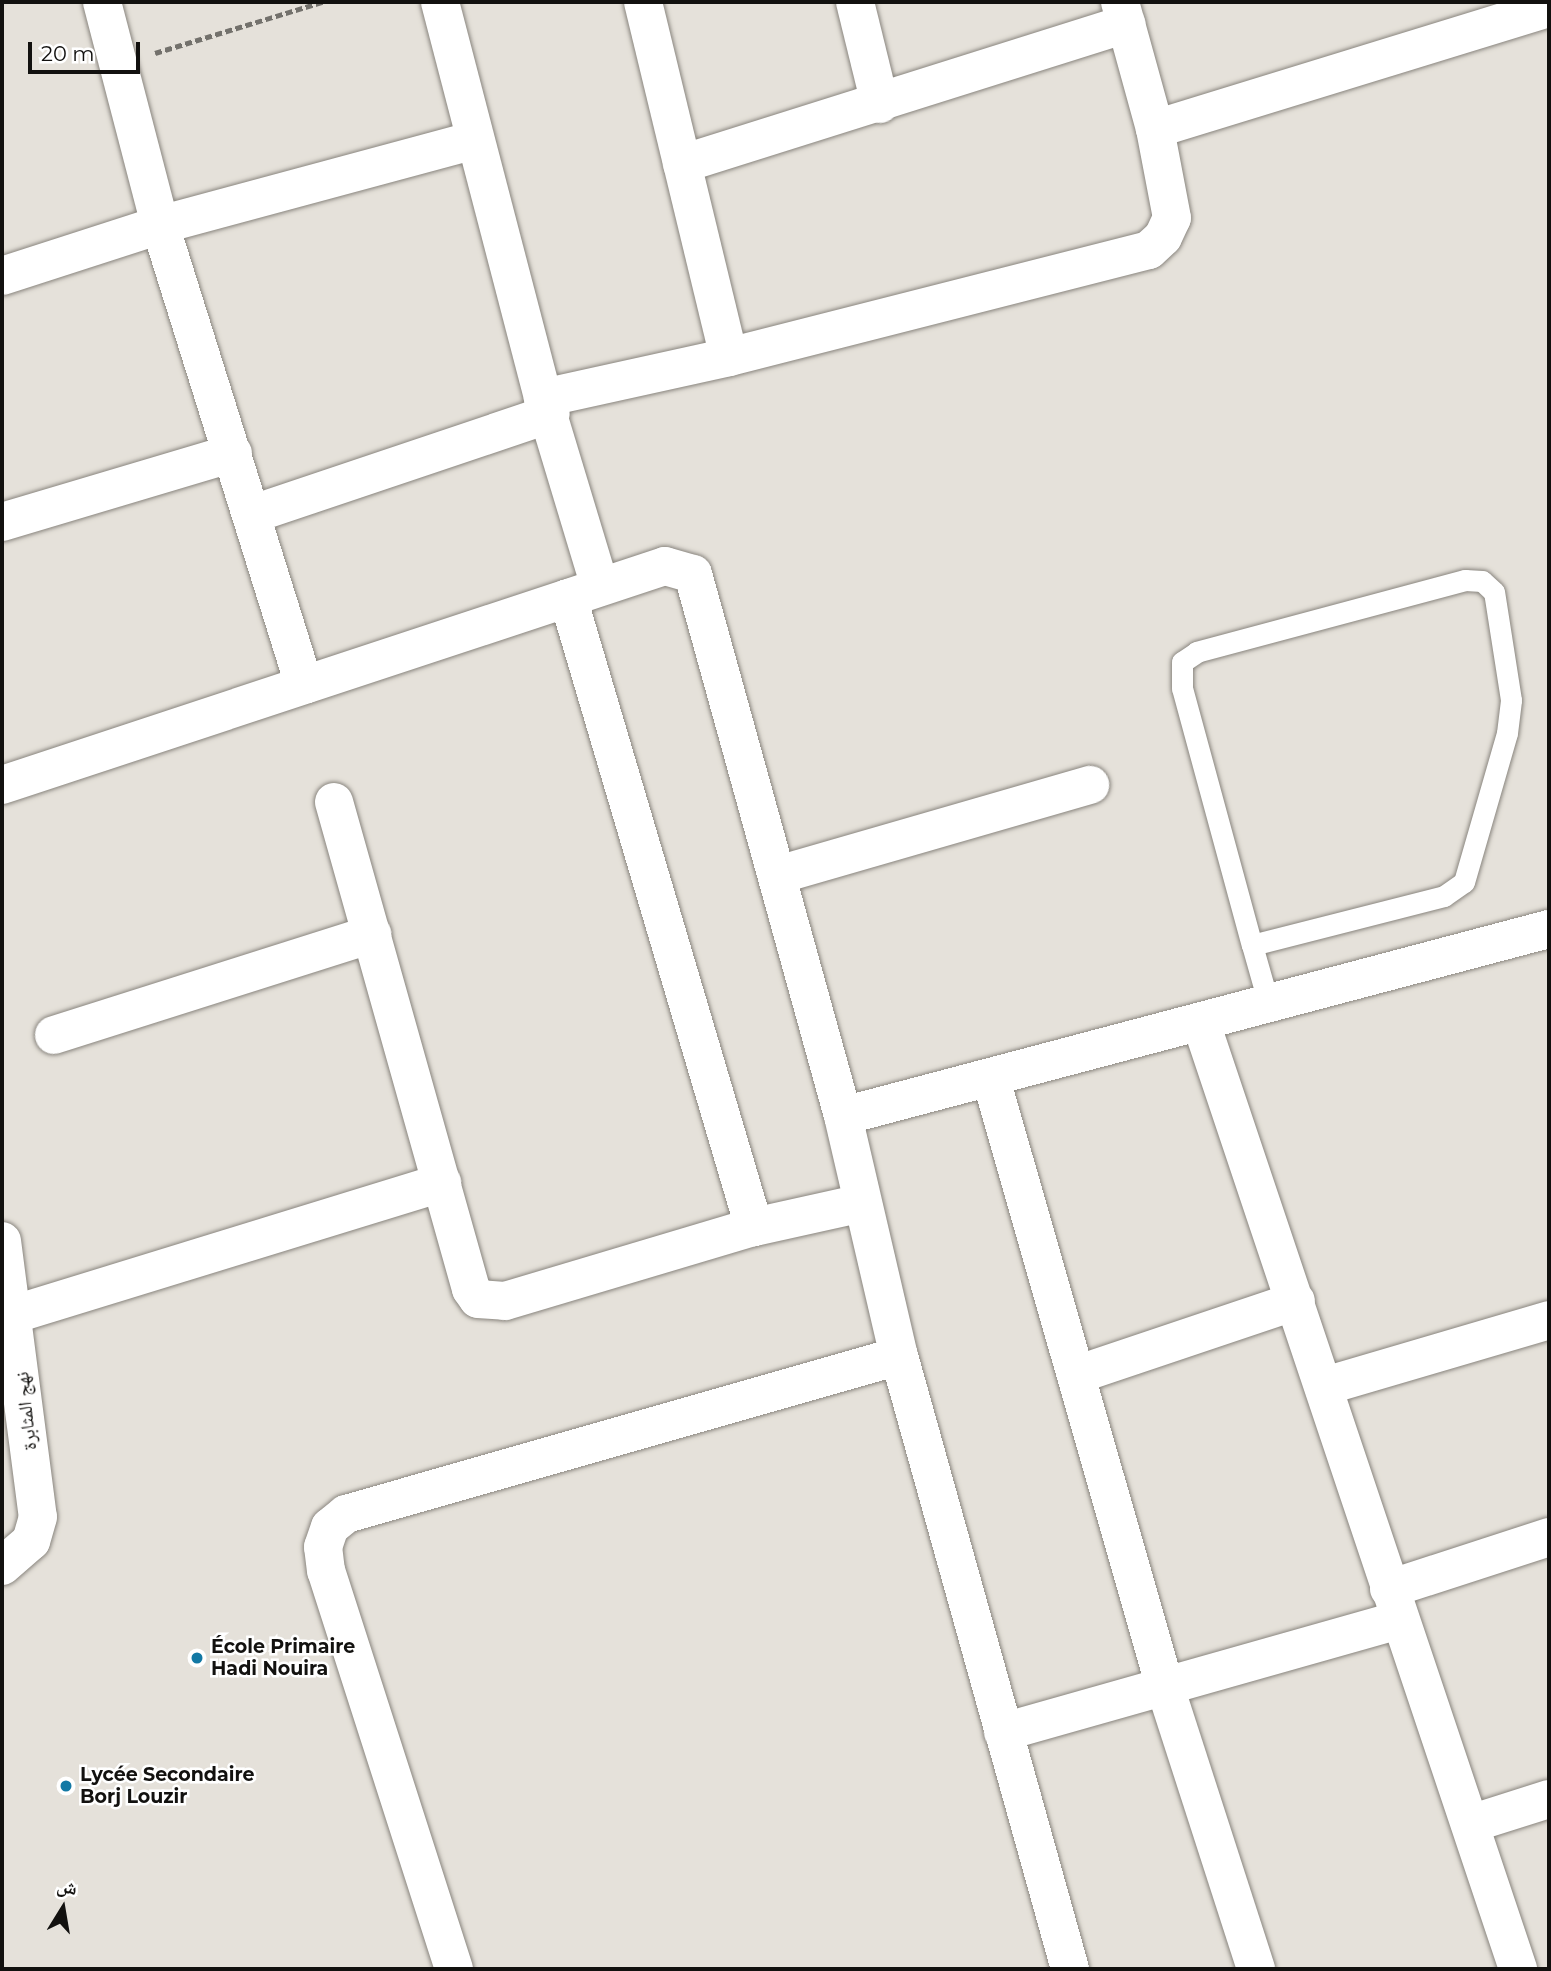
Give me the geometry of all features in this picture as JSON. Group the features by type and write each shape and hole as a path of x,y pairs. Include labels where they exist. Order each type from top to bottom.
{"street":[{"path":"102,2 160,225 253,514 304,685"},
{"path":"440,2 474,140 547,406 584,593 754,1227"},
{"path":"643,2 729,358"},
{"path":"855,2 880,104"},
{"path":"1155,129 1549,8"},
{"path":"253,514 547,406 1149,250 1163,237 1172,218 1155,129 1123,13 880,104 682,164"},
{"path":"2,276 160,225 474,140"},
{"path":"2,522 233,453"},
{"path":"2,785 665,566 693,574 843,1116 899,1356 1070,1969"},
{"path":"778,875 1090,785"},
{"path":"334,802 471,1289 490,1301 754,1227 862,1203"},
{"path":"843,1116 991,1079 1549,929"},
{"path":"54,1035 372,934"},
{"path":"1201,1023 1325,1386 1393,1604 1471,1824 1518,1969"},
{"path":"991,1079 1164,1687 1256,1969"},
{"path":"15,1314 442,1182"},
{"name":"نهج المثابرة","path":"2,1241 15,1314 38,1517 31,1541 2,1566"},
{"path":"1076,1375 1296,1301"},
{"path":"1325,1386 1549,1320"},
{"path":"454,1969 326,1571 323,1547 330,1527 346,1514 899,1356"},
{"path":"1003,1732 1164,1687 1393,1604 1549,1537"},
{"path":"1471,1824 1549,1799"}],"lane":[{"path":"1252,945 1444,896 1464,882 1507,733 1511,700 1494,592 1482,581 1465,580 1411,594 1197,652 1182,662 1182,688 1252,945 1269,1005"}],"path":[{"path":"117,65 322,2"}],"place":[{"name":"École Primaire Hadi Nouira","path":"197,1658"},
{"name":"Lycée Secondaire Borj Louzir","path":"66,1786"}]}
